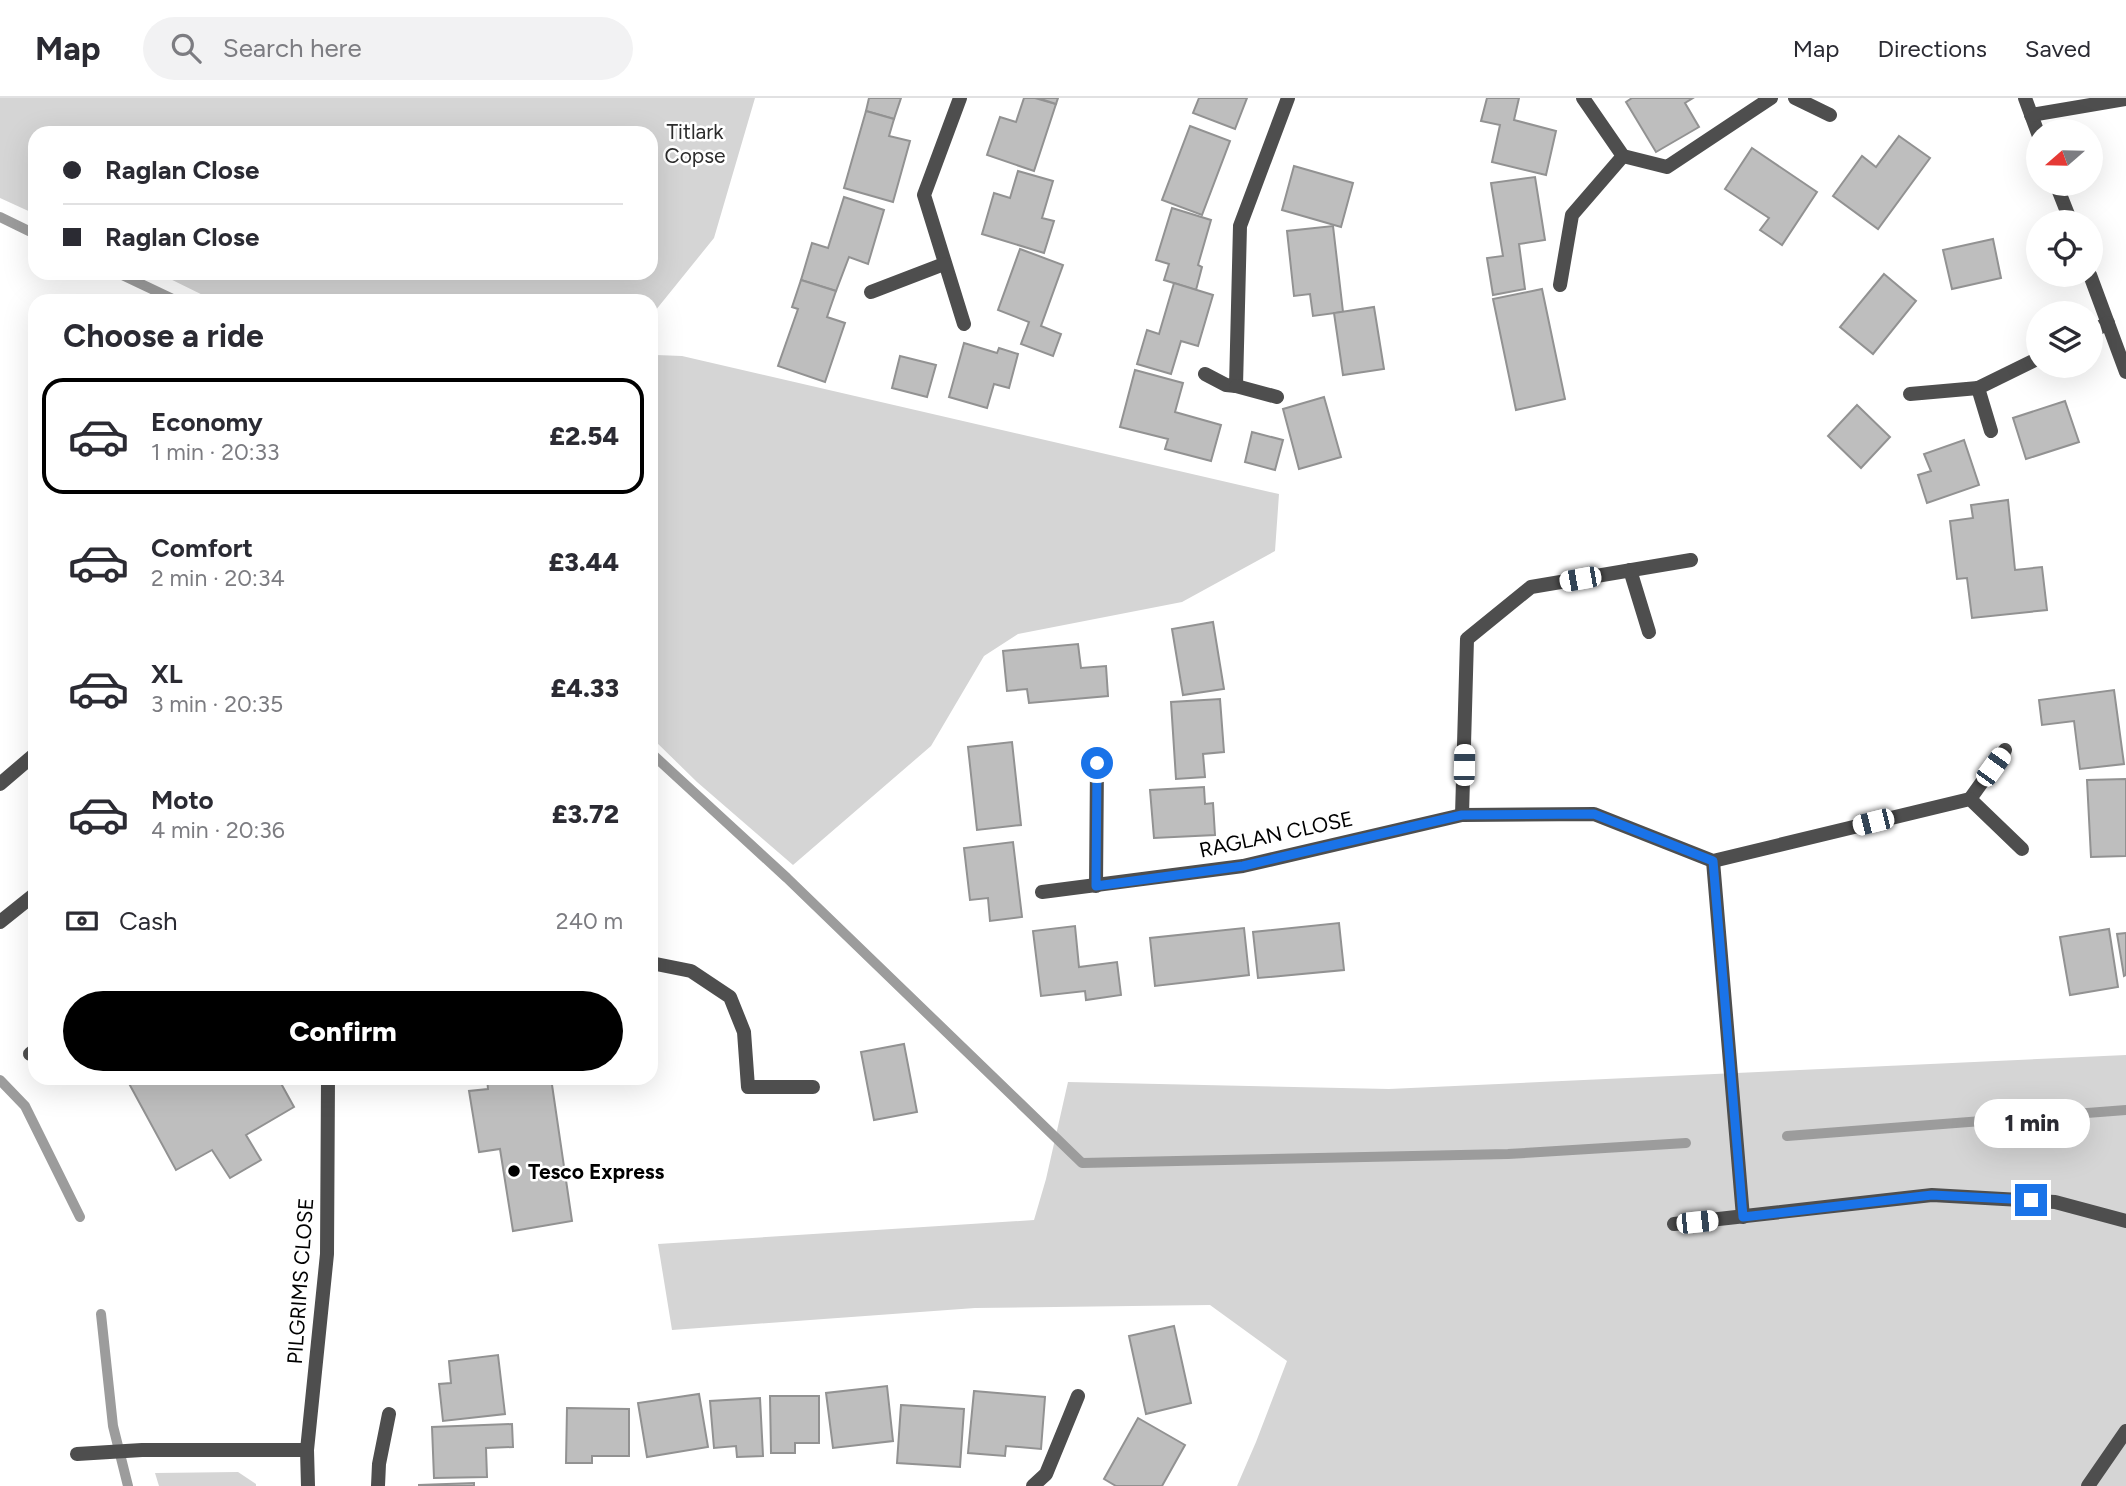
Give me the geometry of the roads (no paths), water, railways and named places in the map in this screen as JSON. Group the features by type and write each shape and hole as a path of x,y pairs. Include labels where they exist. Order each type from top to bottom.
{"street":[{"path":"960,98 924,195 964,324"},
{"path":"1236,386 1240,226 1288,98"},
{"path":"1583,98 1623,156 1667,167 1770,98"},
{"path":"1795,98 1830,115"},
{"path":"2025,98 2033,119"},
{"path":"2031,115 2126,99"},
{"path":"1560,285 1572,215 1623,156"},
{"path":"871,292 944,264"},
{"path":"2094,287 2126,372"},
{"path":"2103,326 2108,323"},
{"path":"1910,394 1978,388 2026,364"},
{"path":"1205,374 1226,385 1277,397"},
{"path":"1978,388 1991,431"},
{"path":"1462,815 1466,639 1531,587 1690,560"},
{"path":"1630,570 1649,632"},
{"path":"1743,1217 1713,861 1970,799 2005,750"},
{"path":"0,784 28,760"},
{"path":"1096,886 1097,763"},
{"path":"1970,799 2022,849"},
{"name":"RAGLAN CLOSE","path":"1042,891 1243,866 1462,815 1594,814 1713,861"},
{"path":"0,922 28,900"},
{"path":"658,965 691,971 730,997 744,1032 748,1087 813,1087"},
{"name":"PILGRIMS CLOSE","path":"308,1486 307,1450 327,1254 328,1085"},
{"path":"1674,1224 1932,1195 2055,1202 2126,1221"},
{"path":"1034,1486 1046,1474 1078,1396"},
{"path":"378,1486 379,1464 389,1414"},
{"path":"2088,1486 2126,1431"},
{"path":"77,1454 142,1450 307,1450"}],"waterway":[{"path":"0,217 28,231"},
{"path":"133,280 162,294"},
{"path":"658,759 787,878 1082,1163 1508,1154 1686,1143"},
{"path":"0,1080 25,1106 80,1217"},
{"path":"1787,1136 2126,1110"},
{"path":"101,1314 113,1426 128,1486"}],"place":[{"name":"Tesco Express","path":"514,1171"}],"park label":[{"name":"Titlark Copse","path":"695,143"}]}
